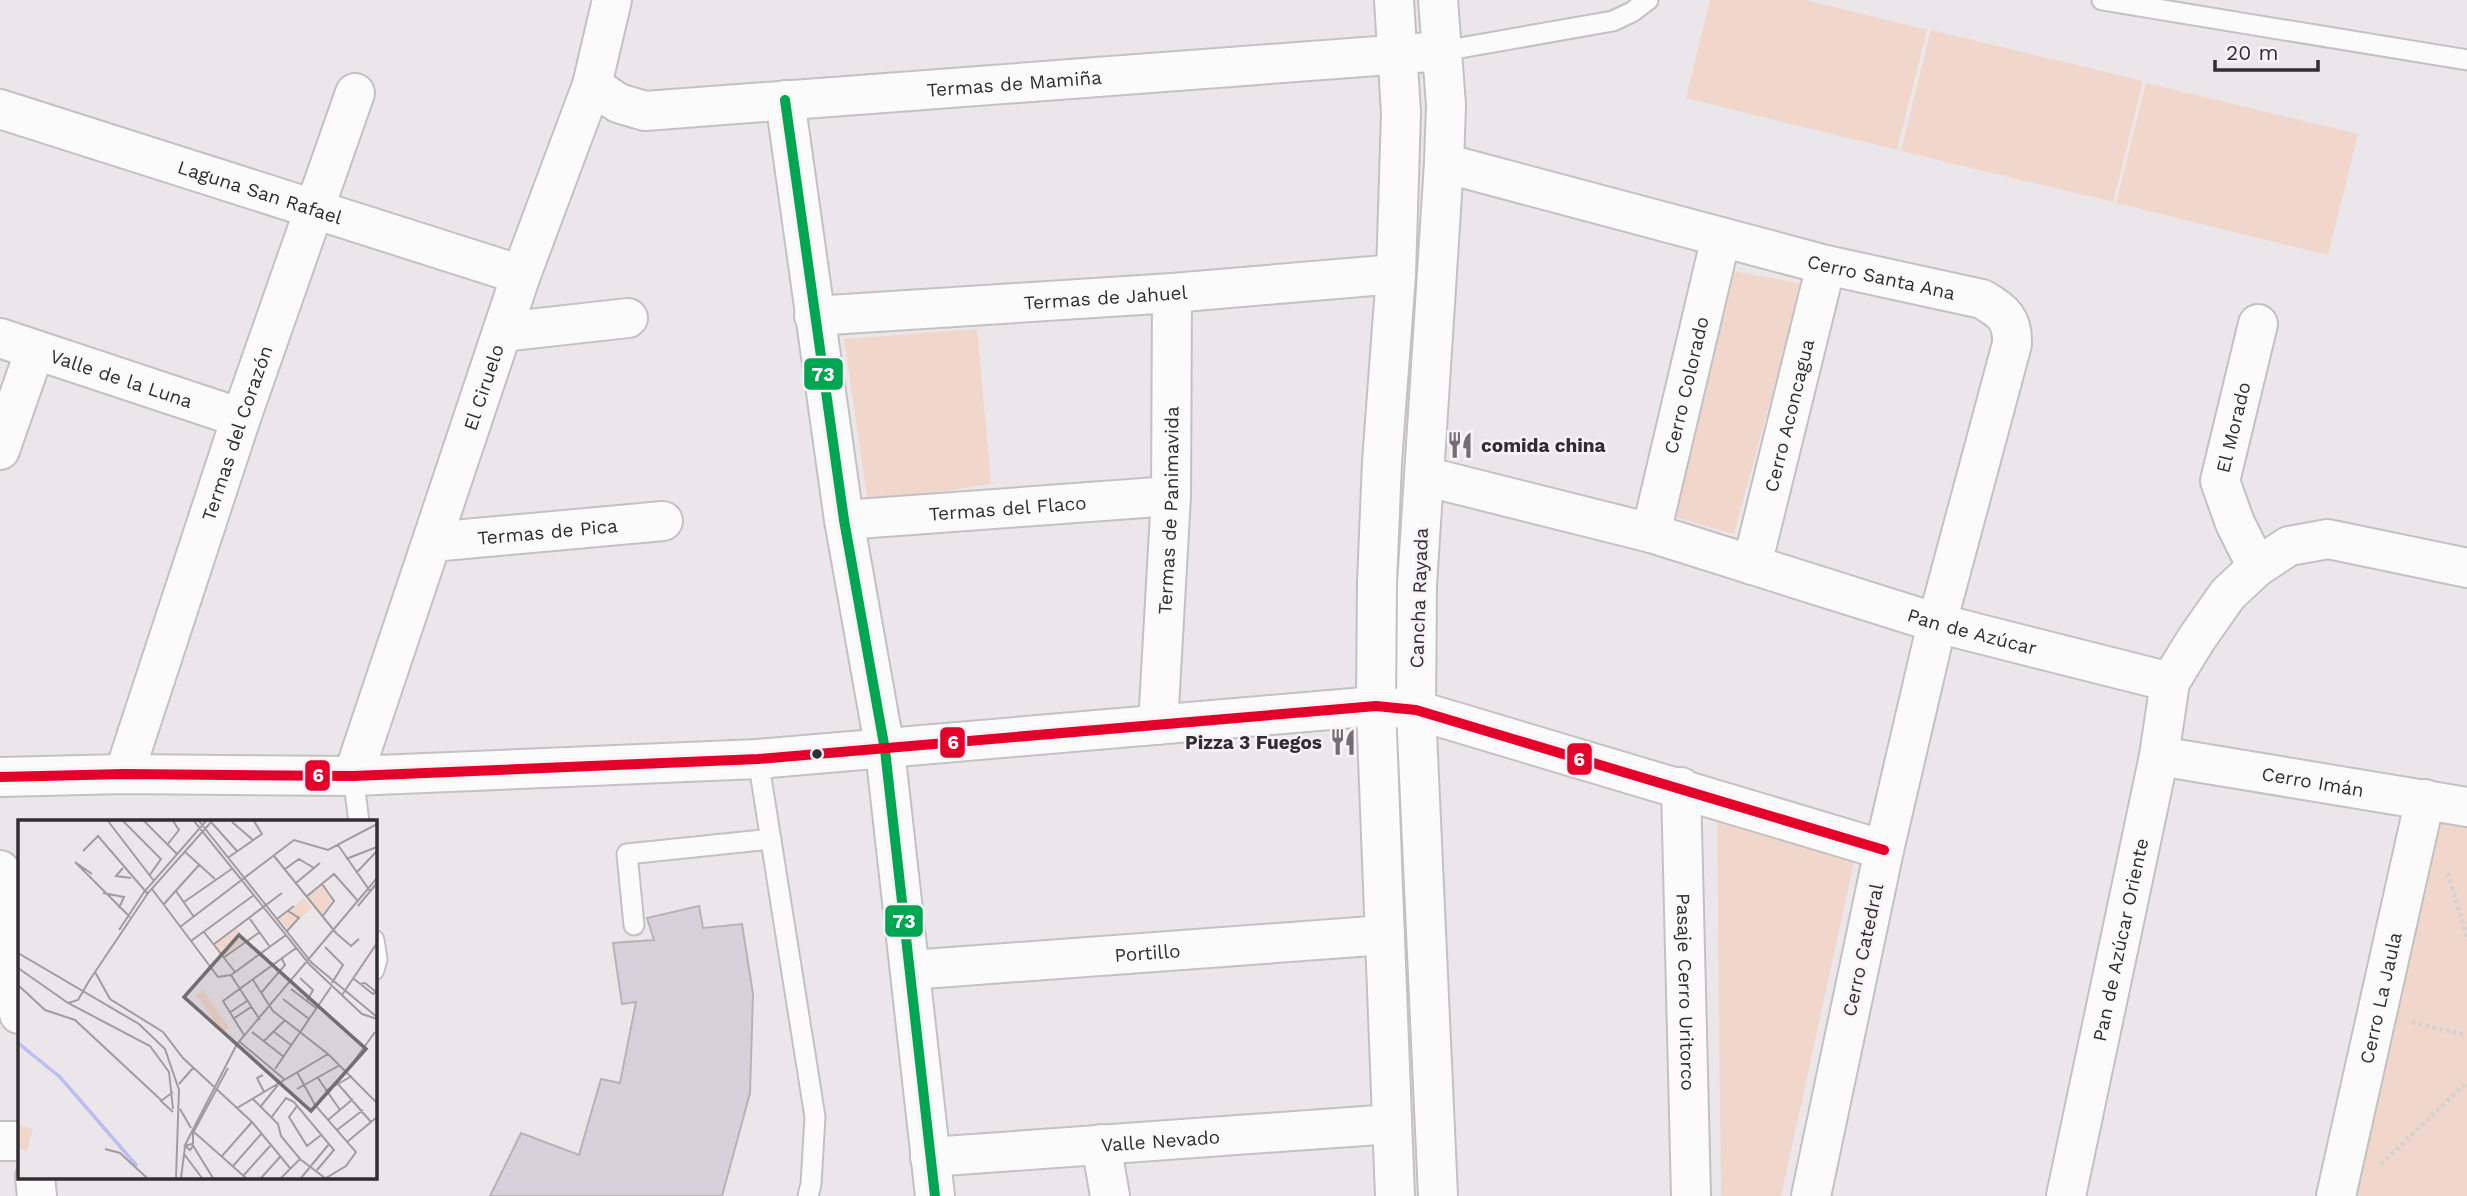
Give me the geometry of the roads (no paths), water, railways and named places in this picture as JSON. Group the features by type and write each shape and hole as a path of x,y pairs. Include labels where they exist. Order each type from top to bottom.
{"street":[{"path":"1395,0 1401,113 1396,274 1382,462 1376,706 1395,1196"},
{"name":"Cancha Rayada","path":"1438,0 1444,51 1446,105 1417,585 1416,710 1438,1196"},
{"name":"El Ciruelo","path":"352,776 521,275 592,85 610,3"},
{"name":"Termas de Mamiña","path":"592,85 618,103 645,111 1444,51"},
{"name":"Termas del Corazón","path":"124,774 241,418 355,93"},
{"path":"785,100 844,520 885,750 934,1196"},
{"name":"Laguna San Rafael","path":"0,109 521,275"},
{"name":"Cerro Santa Ana","path":"1444,163 1826,265 1982,299 2008,317 2012,344 1937,623"},
{"name":"Cerro Colorado","path":"1651,533 1721,237"},
{"name":"Cerro Aconcagua","path":"1752,565 1826,265"},
{"name":"Termas de Jahuel","path":"814,316 1172,293 1396,274"},
{"name":"Termas de Panimavida","path":"1158,725 1171,496 1172,293"},
{"path":"502,332 628,318"},
{"name":"El Morado","path":"2257,567 2235,523 2220,481 2258,324"},
{"path":"0,450 17,344"},
{"name":"Valle de la Luna","path":"17,344 241,418"},
{"name":"Pan de Azúcar","path":"1424,476 1651,533 1937,623 2170,682"},
{"name":"Termas del Flaco","path":"844,520 1171,496"},
{"name":"Termas de Pica","path":"432,542 663,521"},
{"path":"2170,682 2228,594 2257,567 2289,547 2328,539 2467,568"},
{"name":"Cerro Catedral","path":"1811,1196 1884,850 1937,623"},
{"name":"Pan de Azúcar Oriente","path":"2066,1196 2159,755 2170,682"},
{"path":"0,777 124,774 352,776 758,759 1376,706 1416,710 1681,787 1884,850"},
{"name":"Cerro Imán","path":"2159,755 2467,807"},
{"name":"Pasaje Cerro Uritorco","path":"1681,787 1691,1196"},
{"name":"Cerro La Jaula","path":"2336,1196 2425,799"},
{"path":"0,870 8,972 18,1010"},
{"name":"Portillo","path":"909,970 1385,935"},
{"name":"Valle Nevado","path":"930,1157 1392,1124"},
{"path":"0,1141 18,1141"},
{"path":"1101,1144 1110,1196"},
{"path":"35,1178 37,1196"}],"lane":[{"path":"1444,51 1613,21 1648,0"},
{"path":"2102,0 2467,60"},
{"path":"758,759 816,1117 808,1196"},
{"path":"352,776 359,820"},
{"path":"634,926 627,854 771,839"}],"place":[{"name":"comida china","path":"1460,445"},
{"name":"Pizza 3 Fuegos","path":"1343,742"}]}
